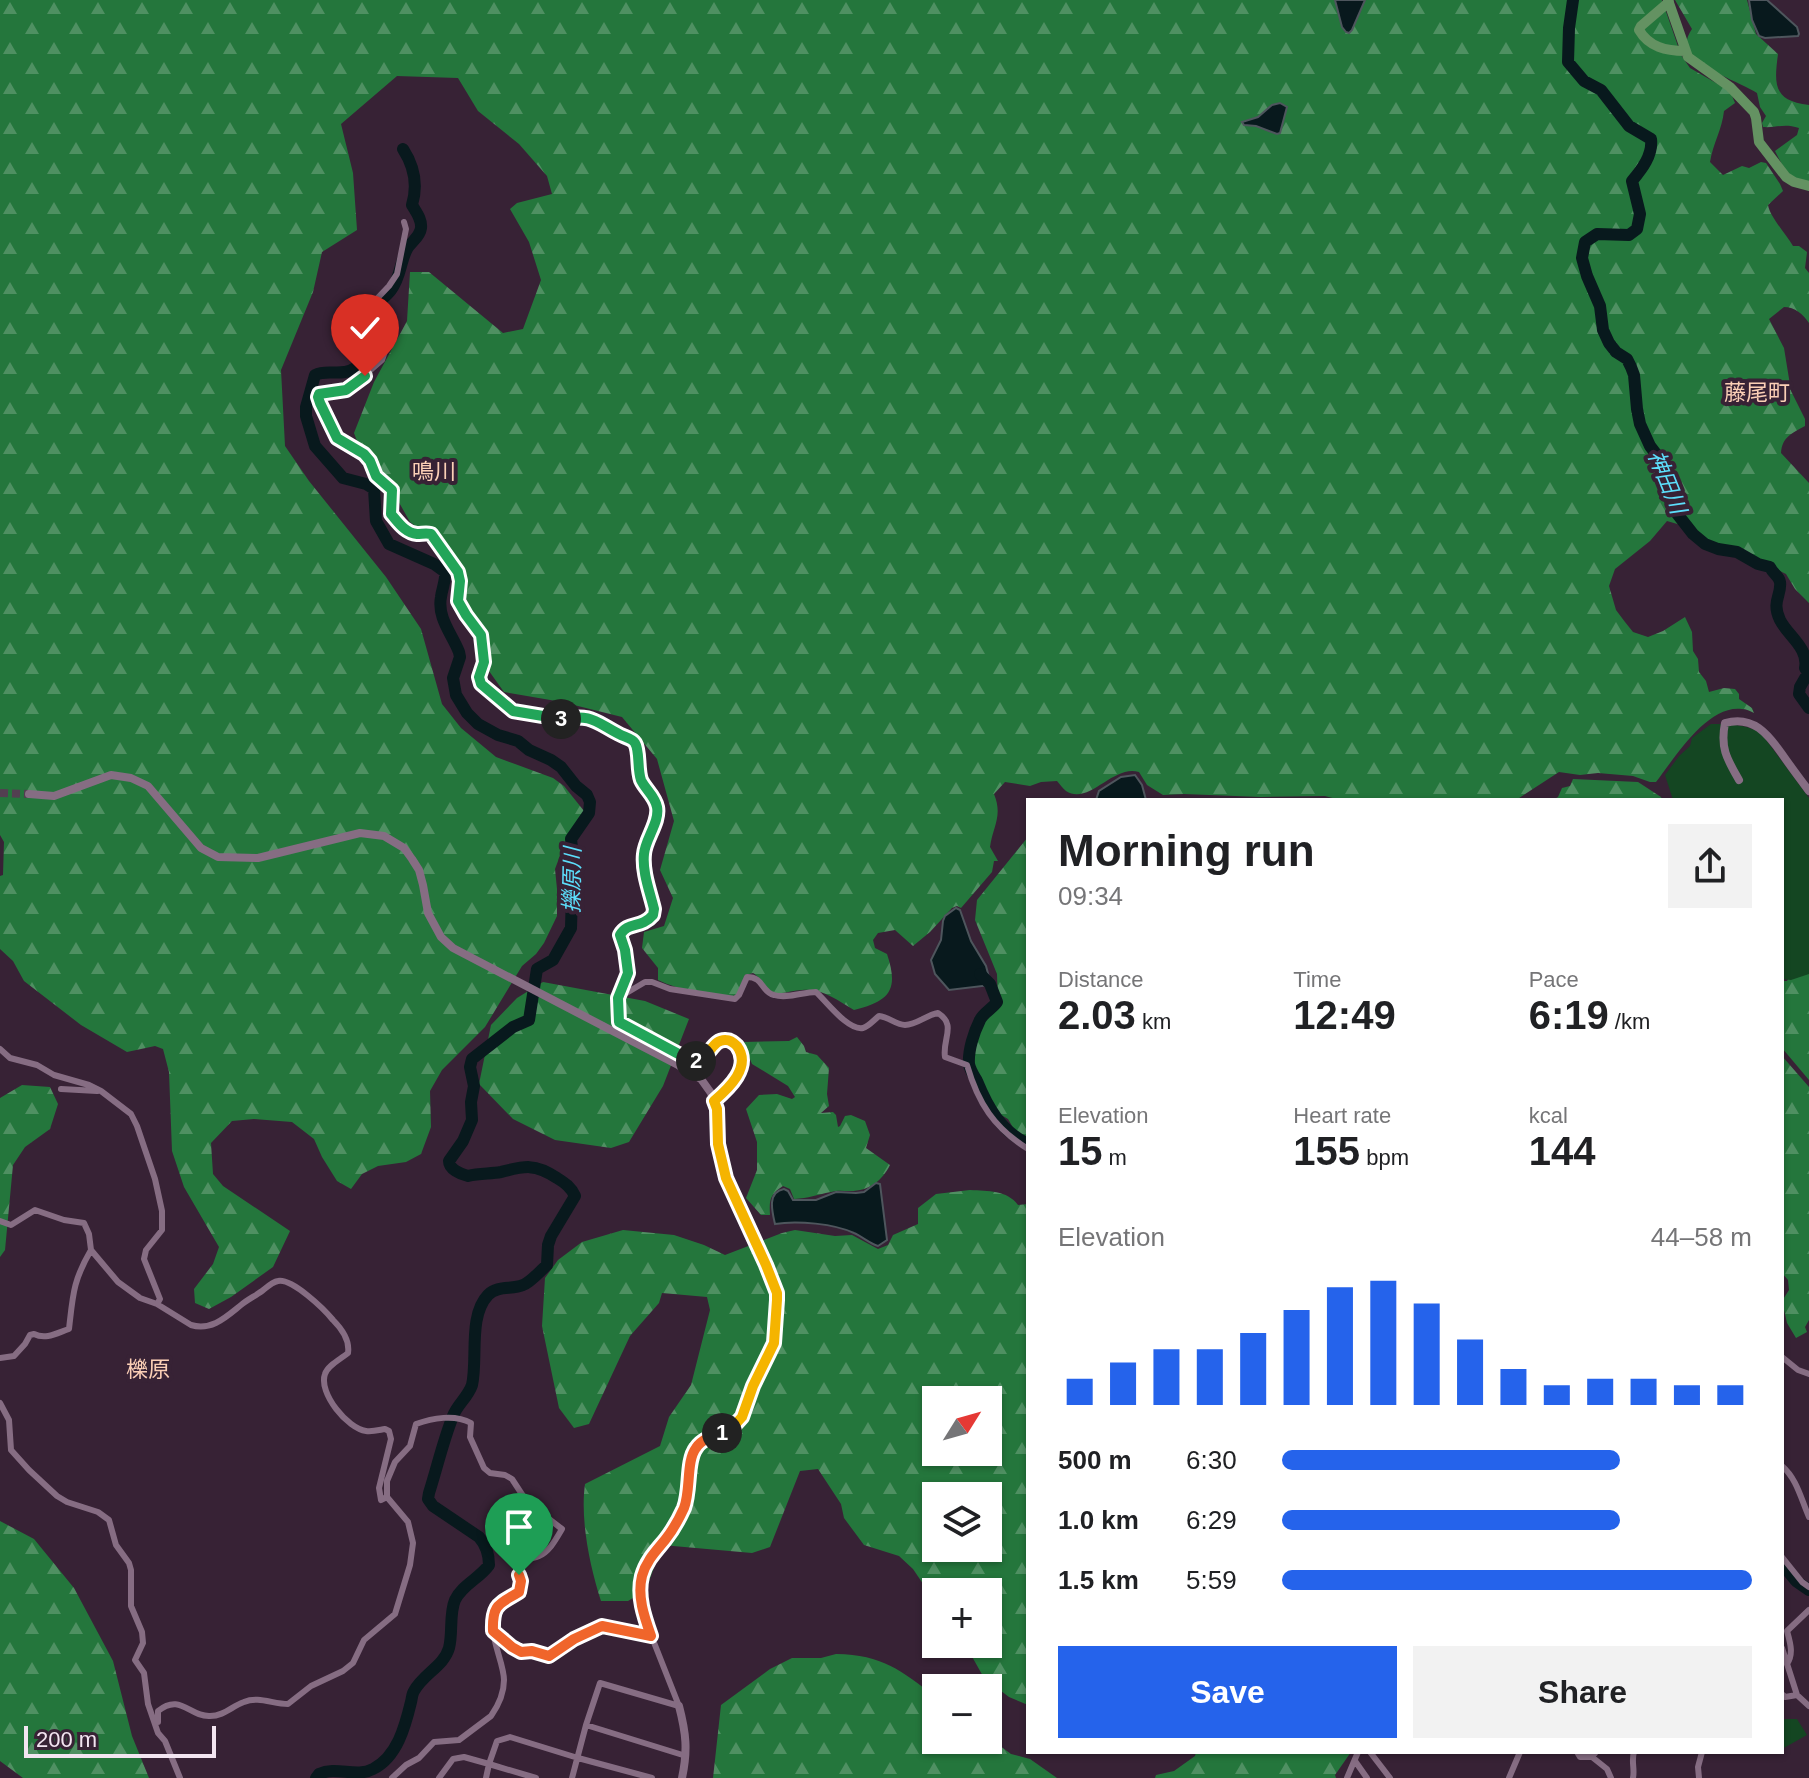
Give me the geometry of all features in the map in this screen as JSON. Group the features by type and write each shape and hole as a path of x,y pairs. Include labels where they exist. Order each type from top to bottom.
{"highway":[{"path":"1685,51 1660,49 1639,30 1669,1 1688,57 1730,87 1754,112 1759,142 1786,177 1809,186"}],"street":[{"path":"404,222 406,229 397,274 370,306 385,321 391,334 385,356 350,388 319,394 318,397 337,438 364,454 376,476 394,492 391,514 406,530 431,534 457,570 460,581 458,601 481,635 484,662 479,677 481,684 513,711 559,720 594,718 633,741 636,746 637,767 642,782 657,804 657,815 647,837 643,864 654,909 653,915 645,923 629,927 620,935 628,973 618,998 619,1022 694,1061 708,1055 713,1046 723,1040 735,1043 740,1053 741,1067 733,1082 714,1101"},
{"path":"1739,780 1723,744 1725,723 1735,721 1752,723 1766,732 1809,791"},
{"path":"29,794 54,796 111,775 131,778 148,786 201,848 218,857 258,858 360,833 384,836 404,848 419,870 428,913 441,937 453,948 695,1074 707,1085 717,1116 723,1169 777,1293 774,1343 742,1417 725,1432 700,1443 692,1454 688,1496 683,1510 642,1574 642,1612 679,1706 686,1735 682,1778"},
{"path":"618,998 645,982 652,982 670,989 735,999 747,977 752,976 772,995 816,992 840,1016 859,1028 866,1027 879,1016 905,1025 938,1013 945,1018 948,1027 945,1057 967,1065 980,1099 991,1116 1007,1135 1026,1148"},
{"path":"0,1049 10,1058 89,1085 131,1114 155,1179 162,1211 162,1230 146,1250 144,1259 160,1299 157,1304"},
{"path":"61,1089 101,1091"},
{"path":"0,1221 11,1225 35,1210 64,1220 79,1221 87,1228 91,1250 127,1290 197,1327 225,1319 279,1281 289,1282 334,1320 349,1345 348,1353 324,1375 330,1399 341,1416 368,1432 385,1429 390,1434 379,1488 381,1500 387,1497"},
{"path":"0,1358 14,1356 30,1335 49,1336 69,1329 74,1285 91,1250"},
{"path":"1784,1359 1809,1374"},
{"path":"0,1403 9,1420 11,1450 29,1470 57,1496 98,1512 109,1520 116,1545 129,1563 131,1606 142,1632 143,1643 135,1660 144,1673 148,1704 158,1733 165,1741"},
{"path":"180,1778 157,1718 158,1711 165,1705 182,1705 201,1716 211,1717 253,1700 288,1704 311,1686 353,1663 364,1640 395,1614 410,1565 413,1543 408,1522 387,1497 387,1481 395,1462 410,1446 416,1424 443,1418 463,1419 471,1423 470,1437 484,1468 490,1473 512,1479 527,1502 562,1529 554,1543 540,1556 527,1558 520,1564 519,1592 503,1599 496,1611 493,1631 504,1680 495,1711 459,1740 434,1742 392,1778"},
{"path":"1784,1468 1803,1498 1809,1517"},
{"path":"1784,1560 1809,1587"},
{"path":"1787,1664 1791,1645 1787,1631 1809,1610"},
{"path":"493,1631 521,1652 532,1651 547,1656 602,1626 651,1636"},
{"path":"1784,1654 1797,1695 1809,1706"},
{"path":"572,1778 600,1683 679,1706"},
{"path":"1784,1696 1797,1695"},
{"path":"586,1725 686,1756"},
{"path":"486,1778 497,1741 510,1737 652,1778"},
{"path":"1347,1778 1357,1754"},
{"path":"1372,1754 1390,1778"},
{"path":"1509,1778 1519,1754"},
{"path":"1594,1754 1611,1778"},
{"path":"1633,1754 1633,1778"},
{"path":"1699,1778 1701,1754"},
{"path":"439,1778 453,1759 464,1757 536,1778"},
{"path":"1355,1761 1367,1778"}],"green space":[{"path":"0,0 1662,0 1681,55 1690,68 1730,91 1735,103 1724,111 1710,162 1723,175 1742,166 1749,168 1766,163 1783,191 1768,205 1769,210 1793,246 1807,252 1805,268 1809,273 1809,323 1788,307 1769,319 1784,348 1791,391 1805,419 1805,426 1786,439 1781,453 1809,483 1809,603 1786,574 1735,548 1702,540 1691,528 1667,521 1650,541 1615,569 1609,586 1616,610 1633,632 1648,637 1685,617 1692,632 1699,672 1709,692 1735,689 1739,699 1754,713 1742,709 1716,715 1682,747 1656,782 1633,776 1559,772 1519,798 1332,798 1163,795 1147,785 1139,772 1129,771 1075,794 1066,791 1057,781 1030,786 1005,782 994,794 997,815 990,847 998,861 994,861 992,872 961,908 952,908 913,946 895,930 878,933 873,940 875,948 887,954 891,966 891,985 883,998 854,1010 816,991 776,993 753,973 745,975 737,994 731,997 694,991 658,980 658,968 642,948 644,932 664,926 673,898 660,870 674,821 657,759 622,717 504,692 489,671 484,639 443,546 410,522 382,472 360,449 354,433 374,382 407,321 410,272 429,272 503,333 523,329 541,280 529,242 510,209 517,203 552,194 547,176 519,144 478,111 458,78 397,76 341,124 353,173 357,230 322,252 313,292 281,370 285,446 386,577 421,629 442,704 461,728 496,757 553,778 564,786 588,816 579,833 564,845 555,869 557,916 544,943 522,966 485,1027 442,1070 430,1091 431,1127 421,1154 406,1162 378,1166 362,1174 351,1189 337,1181 314,1139 292,1122 232,1121 211,1143 213,1174 223,1186 290,1231 273,1267 209,1309 195,1303 194,1289 213,1264 219,1247 184,1187 172,1151 169,1072 163,1049 155,1046 127,1052 81,1025 24,981 13,961 0,949 0,876 3,875 4,842 0,835"},
{"path":"1675,0 1747,0 1756,34 1778,54 1778,89 1788,100 1809,105 1809,183 1788,172 1775,151 1797,135 1799,128 1763,127 1766,116 1757,93 1694,58 1686,44 1692,29"},
{"path":"1711,724 1743,726 1761,733 1809,798 1809,974 1784,979 1784,798 1672,798 1665,775 1690,746 1692,738"},
{"path":"1573,779 1638,782 1661,798 1556,798 1562,788 1570,786"},
{"path":"1026,839 1026,1141 1018,1136 1008,1119 991,1109 972,1066 972,1054 982,1020 998,1004 997,974 975,920 977,900"},
{"path":"1809,939 1809,1080 1784,1050 1784,981 1787,981"},
{"path":"543,982 645,1001 689,1019 663,1086 629,1142 611,1148 555,1140 513,1119 479,1084 491,1025 517,998"},
{"path":"797,1037 806,1052 817,1055 829,1068 829,1106 821,1113 833,1112 838,1127 845,1116 851,1115 865,1121 870,1135 866,1148 890,1165 874,1184 857,1191 836,1191 794,1199 790,1189 783,1186 771,1198 770,1215 761,1215 746,1198 757,1170 757,1142 746,1109 759,1095 795,1097 788,1086 752,1064 743,1042 789,1041"},
{"path":"1784,1058 1809,1087 1809,1320 1805,1327 1807,1332 1796,1338 1787,1323 1784,1310 1788,1280 1784,1275"},
{"path":"22,1085 50,1087 58,1104 50,1129 25,1147 13,1165 5,1250 0,1257 0,1098"},
{"path":"990,1191 1008,1196 1018,1205 1026,1204 1026,1704 1002,1692 1002,1674 982,1674 973,1658 1002,1658 1002,1578 922,1578 922,1582 899,1556 864,1545 844,1518 841,1504 818,1469 800,1471 770,1547 752,1553 662,1545 646,1590 628,1601 601,1601 587,1543 585,1484 660,1446 669,1417 691,1385 710,1310 707,1297 662,1293 659,1303 630,1336 589,1424 574,1428 559,1408 542,1326 545,1278 558,1260 582,1242 623,1230 674,1235 725,1255 795,1230 835,1236 852,1235 878,1249 888,1245 893,1235 918,1224 918,1208 936,1194"},
{"path":"0,1521 34,1539 74,1588 113,1661 132,1736 149,1778 23,1778 0,1761"},
{"path":"836,1654 866,1657 890,1666 922,1686 922,1754 1002,1754 1002,1747 1011,1754 1030,1759 1057,1778 713,1778 721,1705 770,1669 792,1658 821,1658"},
{"path":"1797,1719 1807,1735 1784,1748 1784,1720"},
{"path":"1350,1754 1336,1778 1155,1778 1156,1775 1174,1771 1195,1756"}],"shaded area":[{"path":"1335,0 1365,0 1349,33 1342,27"},
{"path":"1749,0 1767,0 1797,27 1798,36 1759,36 1752,20"},
{"path":"1280,103 1287,107 1280,133 1242,122 1258,117 1272,105"},
{"path":"1135,775 1145,798 1097,798 1099,791 1121,777"},
{"path":"956,908 960,910 971,941 986,966 991,985 949,990 935,974 931,960 941,940 943,921"},
{"path":"876,1183 880,1184 887,1240 878,1246 837,1227 805,1223 775,1224 772,1203 779,1191 788,1191 793,1200 816,1200 836,1192 864,1192"}],"waterway":[{"name":"神田川","path":"1573,0 1568,62 1584,81 1601,90 1629,126 1651,139 1649,156 1632,181 1640,214 1637,229 1629,235 1597,234 1585,242 1582,258 1600,306 1603,330 1609,343 1627,359 1631,367 1640,424 1650,446 1666,467 1670,500 1675,511 1705,544 1737,552 1770,567 1778,578 1777,613 1804,654 1808,673 1799,694 1809,708"},
{"name":"擽原川","path":"316,1778 319,1774 333,1771 367,1771 388,1757 403,1731 414,1691 446,1654 455,1600 489,1565 484,1543 433,1506 428,1499 429,1493 453,1416 472,1385 476,1326 482,1304 496,1290 526,1284 547,1265 551,1236 575,1196 563,1182 536,1168 523,1167 468,1176 453,1169 449,1161 463,1141 472,1120 472,1059 513,1027 529,1020 537,969 553,960 571,928 571,839 589,813 590,802 561,767 518,741 478,724 467,713 456,695 453,678 459,652 441,612 445,572 389,544 376,521 374,489 343,478 315,446 306,416 315,375 351,370 370,354 372,344 368,315 394,285 407,249 420,231 420,219 412,205 414,176 403,149"},
{"path":"980,974 990,984 997,1002 983,1015 978,1025 970,1047 970,1066 996,1118 1026,1143"},
{"path":"1784,1566 1809,1590"}],"tunnel":[{"path":"0,793 29,794"}],"district":[{"name":"藤尾町","path":"1757,392"},
{"name":"鳴川","path":"434,471"},
{"name":"櫟原","path":"148,1369"}],"route":[{"path":"365,376 346,390 319,394 320,403 337,438 364,454 376,476 394,492 391,514 406,530 431,534 457,570 460,581 458,601 481,635 484,662 479,677 481,684 513,711 559,720 594,718 633,741 636,746 637,767 642,782 657,804 657,815 647,837 643,864 654,909 653,915 645,923 629,927 620,935 628,973 618,998 619,1022 694,1061 708,1055 713,1046 723,1040 735,1043 738,1048 742,1061 738,1075 714,1101 720,1161 777,1293 776,1336 742,1417 732,1428 695,1448 683,1510 642,1574 642,1612 651,1636 602,1626 574,1639 549,1656 532,1651 521,1652 493,1631 499,1604 519,1592 519,1575"}]}
